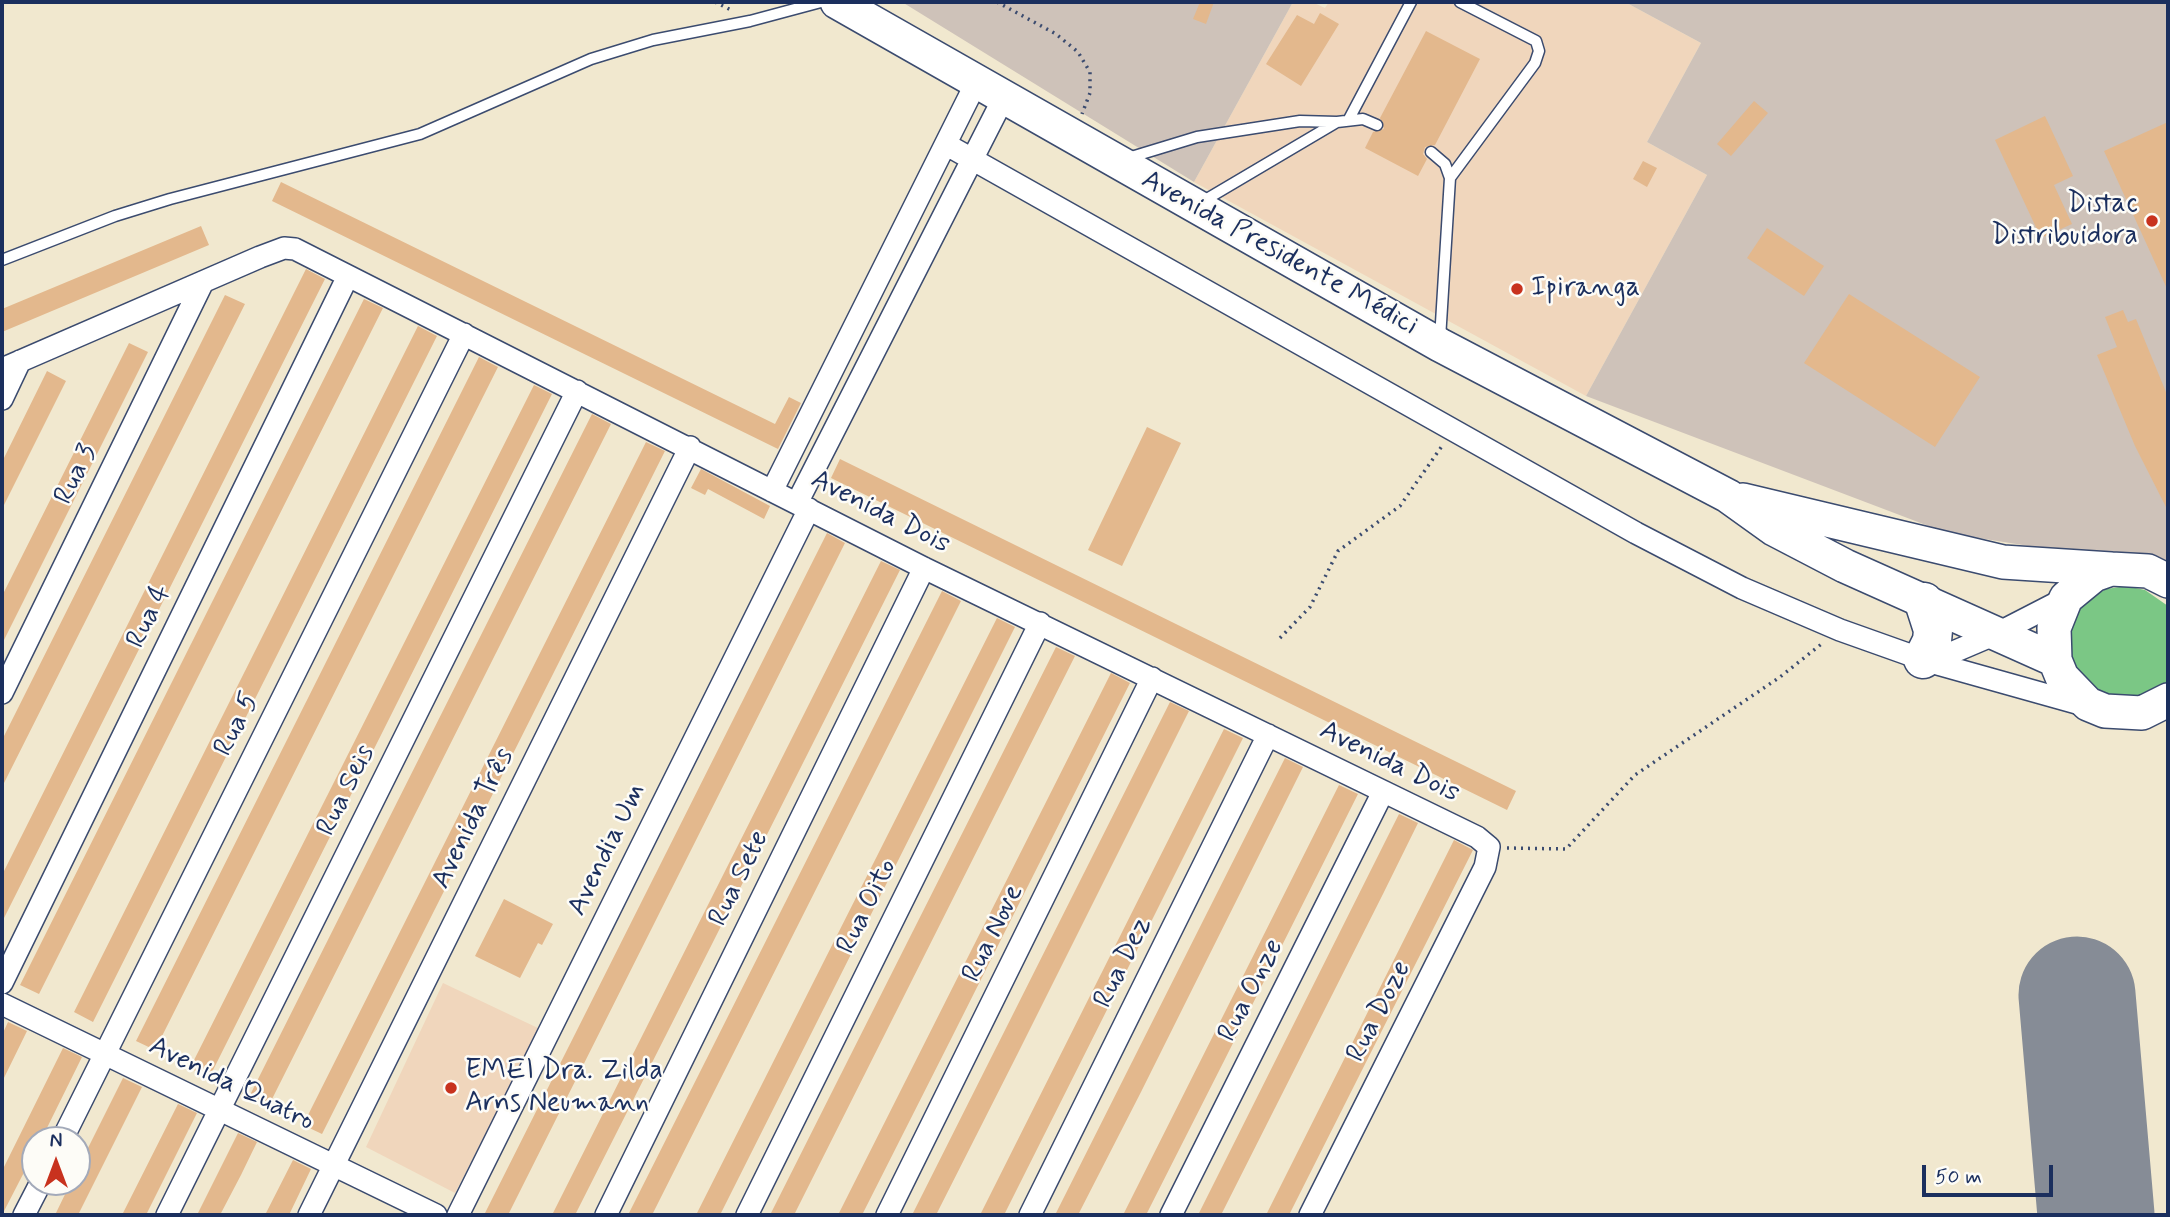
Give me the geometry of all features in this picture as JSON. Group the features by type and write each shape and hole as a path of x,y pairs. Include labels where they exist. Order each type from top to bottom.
{"highway":[{"path":"1924,602 1933,630 1933,641 1926,660"}],"main road":[{"name":"Avenida Presidente Médici","path":"837,2 1440,345 1728,496 1774,529 1924,602 2055,660"},
{"name":"Avenida Presidente Médici","path":"1728,496 1971,556 2043,567 2162,574"},
{"path":"2111,569 2094,575 2066,598 2054,628 2055,660 2073,692 2105,711 2159,709"}],"street":[{"path":"772,491 947,145 990,91"},
{"name":"Avendia Um","path":"458,1215 972,160 990,91"},
{"path":"947,145 1708,571 1840,630 1926,660 2105,711"},
{"name":"Avenida Dois","path":"11,365 260,257 284,248 295,248 925,568 1483,842"},
{"name":"Rua 4","path":"2,983 348,276"},
{"name":"Rua 3","path":"2,693 203,282"},
{"name":"Rua 5","path":"69,1126 464,334"},
{"path":"2,399 11,365"},
{"name":"Rua Seis","path":"167,1215 577,391"},
{"name":"Avenida Três","path":"309,1215 690,447"},
{"name":"Rua Sete","path":"606,1215 925,568"},
{"path":"1926,660 1997,633 2066,598"},
{"name":"Rua Oito","path":"747,1215 1040,623"},
{"name":"Rua Nove","path":"887,1215 1152,678"},
{"name":"Rua Dez","path":"1030,1215 1268,736"},
{"name":"Rua Onze","path":"1171,1215 1383,792"},
{"name":"Rua Doze","path":"1310,1215 1485,867 1483,842"},
{"name":"Avenida Quatro","path":"2,1004 436,1215"},
{"path":"24,1215 34,1196"}],"lane":[{"path":"2,260 115,216 170,199 420,134 591,59 653,40 750,21 821,2"},
{"path":"1349,119 1411,2"},
{"path":"1450,178 1535,63 1539,51 1536,41 1460,2"},
{"path":"1115,162 1197,137 1300,121 1337,122 1363,119 1377,125"},
{"path":"1194,207 1337,122"},
{"path":"1431,152 1445,164 1450,178 1440,345"}],"path":[{"path":"997,2 1056,34 1078,52 1090,72 1090,93 1073,138"},
{"path":"1280,638 1310,607 1338,551 1400,506 1453,430"},
{"path":"1483,842 1566,849 1635,775 1780,677 1840,630"}],"shaded area":[{"path":"902,2 1293,2 1194,182"},
{"name":"Ipiranga","path":"1293,2 1312,2 1325,8 1329,2 1625,2 1701,43 1647,142 1707,175 1586,396 1194,182"},
{"path":"1625,2 2168,2 2168,568 1947,533 1586,396 1707,175 1647,142 1701,43"},
{"name":"EMEI Dra. Zilda Arns Neumann","path":"443,983 540,1029 455,1193 366,1147"}],"green space":[{"path":"2126,586 2145,590 2168,606 2168,683 2149,698 2094,695 2070,667 2068,630 2076,612 2089,599 2106,589"}],"building":[{"path":"1200,2 1214,2 1206,24 1193,19"},
{"path":"1320,13 1339,24 1301,86 1266,64 1297,15 1314,24"},
{"path":"1426,31 1480,59 1435,145 1425,147 1423,154 1427,159 1418,176 1365,148 1373,132 1384,129 1380,118"},
{"path":"1754,101 1768,113 1731,156 1717,144"},
{"path":"2045,116 2073,176 2054,185 2072,224 2041,238 1995,140"},
{"name":"Distac Distribuidora","path":"2168,122 2168,291 2104,151"},
{"path":"1643,161 1657,168 1647,187 1633,179"},
{"path":"281,182 775,424 789,397 801,403 778,449 272,201"},
{"path":"201,226 209,245 2,332 2,309"},
{"path":"1767,228 1824,266 1804,296 1747,258"},
{"path":"306,269 325,279 2,922 2,875"},
{"path":"1849,294 1980,377 1935,447 1804,363"},
{"path":"225,295 245,304 2,787 2,740"},
{"path":"364,299 383,308 39,994 20,985"},
{"path":"2123,310 2128,322 2136,319 2168,397 2168,511 2135,446 2097,355 2117,347 2105,317"},
{"path":"418,326 437,336 93,1022 74,1012"},
{"path":"129,343 148,352 2,644 2,596"},
{"path":"479,357 498,367 155,1050 136,1041"},
{"path":"47,371 66,381 2,509 2,462"},
{"path":"534,385 552,394 209,1078 190,1068"},
{"path":"592,414 611,424 268,1107 249,1097"},
{"path":"1147,427 1181,443 1122,566 1088,550"},
{"path":"646,442 665,451 322,1134 303,1125"},
{"path":"840,459 1516,791 1507,810 831,478"},
{"path":"701,469 770,506 764,519 708,489 705,495 691,488"},
{"path":"827,533 845,543 508,1215 484,1215"},
{"path":"881,561 900,570 710,948 575,1215 552,1215"},
{"path":"942,591 961,601 940,643 652,1215 628,1215"},
{"path":"997,618 1015,627 720,1215 696,1215"},
{"path":"1056,647 1075,656 794,1215 770,1215"},
{"path":"1111,673 1130,683 949,1043 862,1215 838,1215"},
{"path":"1170,702 1189,711 1017,1055 936,1215 912,1215"},
{"path":"1224,729 1243,738 1004,1215 980,1215"},
{"path":"1285,758 1303,767 1141,1092 1078,1215 1055,1215"},
{"path":"1339,785 1358,794 1223,1063 1146,1215 1123,1215"},
{"path":"1399,814 1418,823 1383,894 1221,1215 1198,1215"},
{"path":"1454,840 1473,850 1289,1215 1266,1215"},
{"path":"504,899 553,924 542,945 538,943 520,978 475,956"},
{"path":"8,1022 27,1031 2,1082 2,1035"},
{"path":"63,1048 82,1057 48,1126 24,1126"},
{"path":"123,1078 142,1087 91,1189 91,1142"},
{"path":"178,1104 197,1113 146,1215 122,1215"},
{"path":"21,1133 21,1178 2,1215 2,1171"},
{"path":"238,1133 257,1142 241,1175 220,1215 197,1215"},
{"path":"293,1160 311,1169 289,1215 265,1215"},
{"path":"64,1196 88,1196 78,1215 55,1215"}],"runway":[{"path":"2077,995 2096,1215"}],"place":[{"name":"Distac Distribuidora","path":"2152,221"},
{"name":"Ipiranga","path":"1517,289"},
{"name":"EMEI Dra. Zilda Arns Neumann","path":"451,1088"}]}
